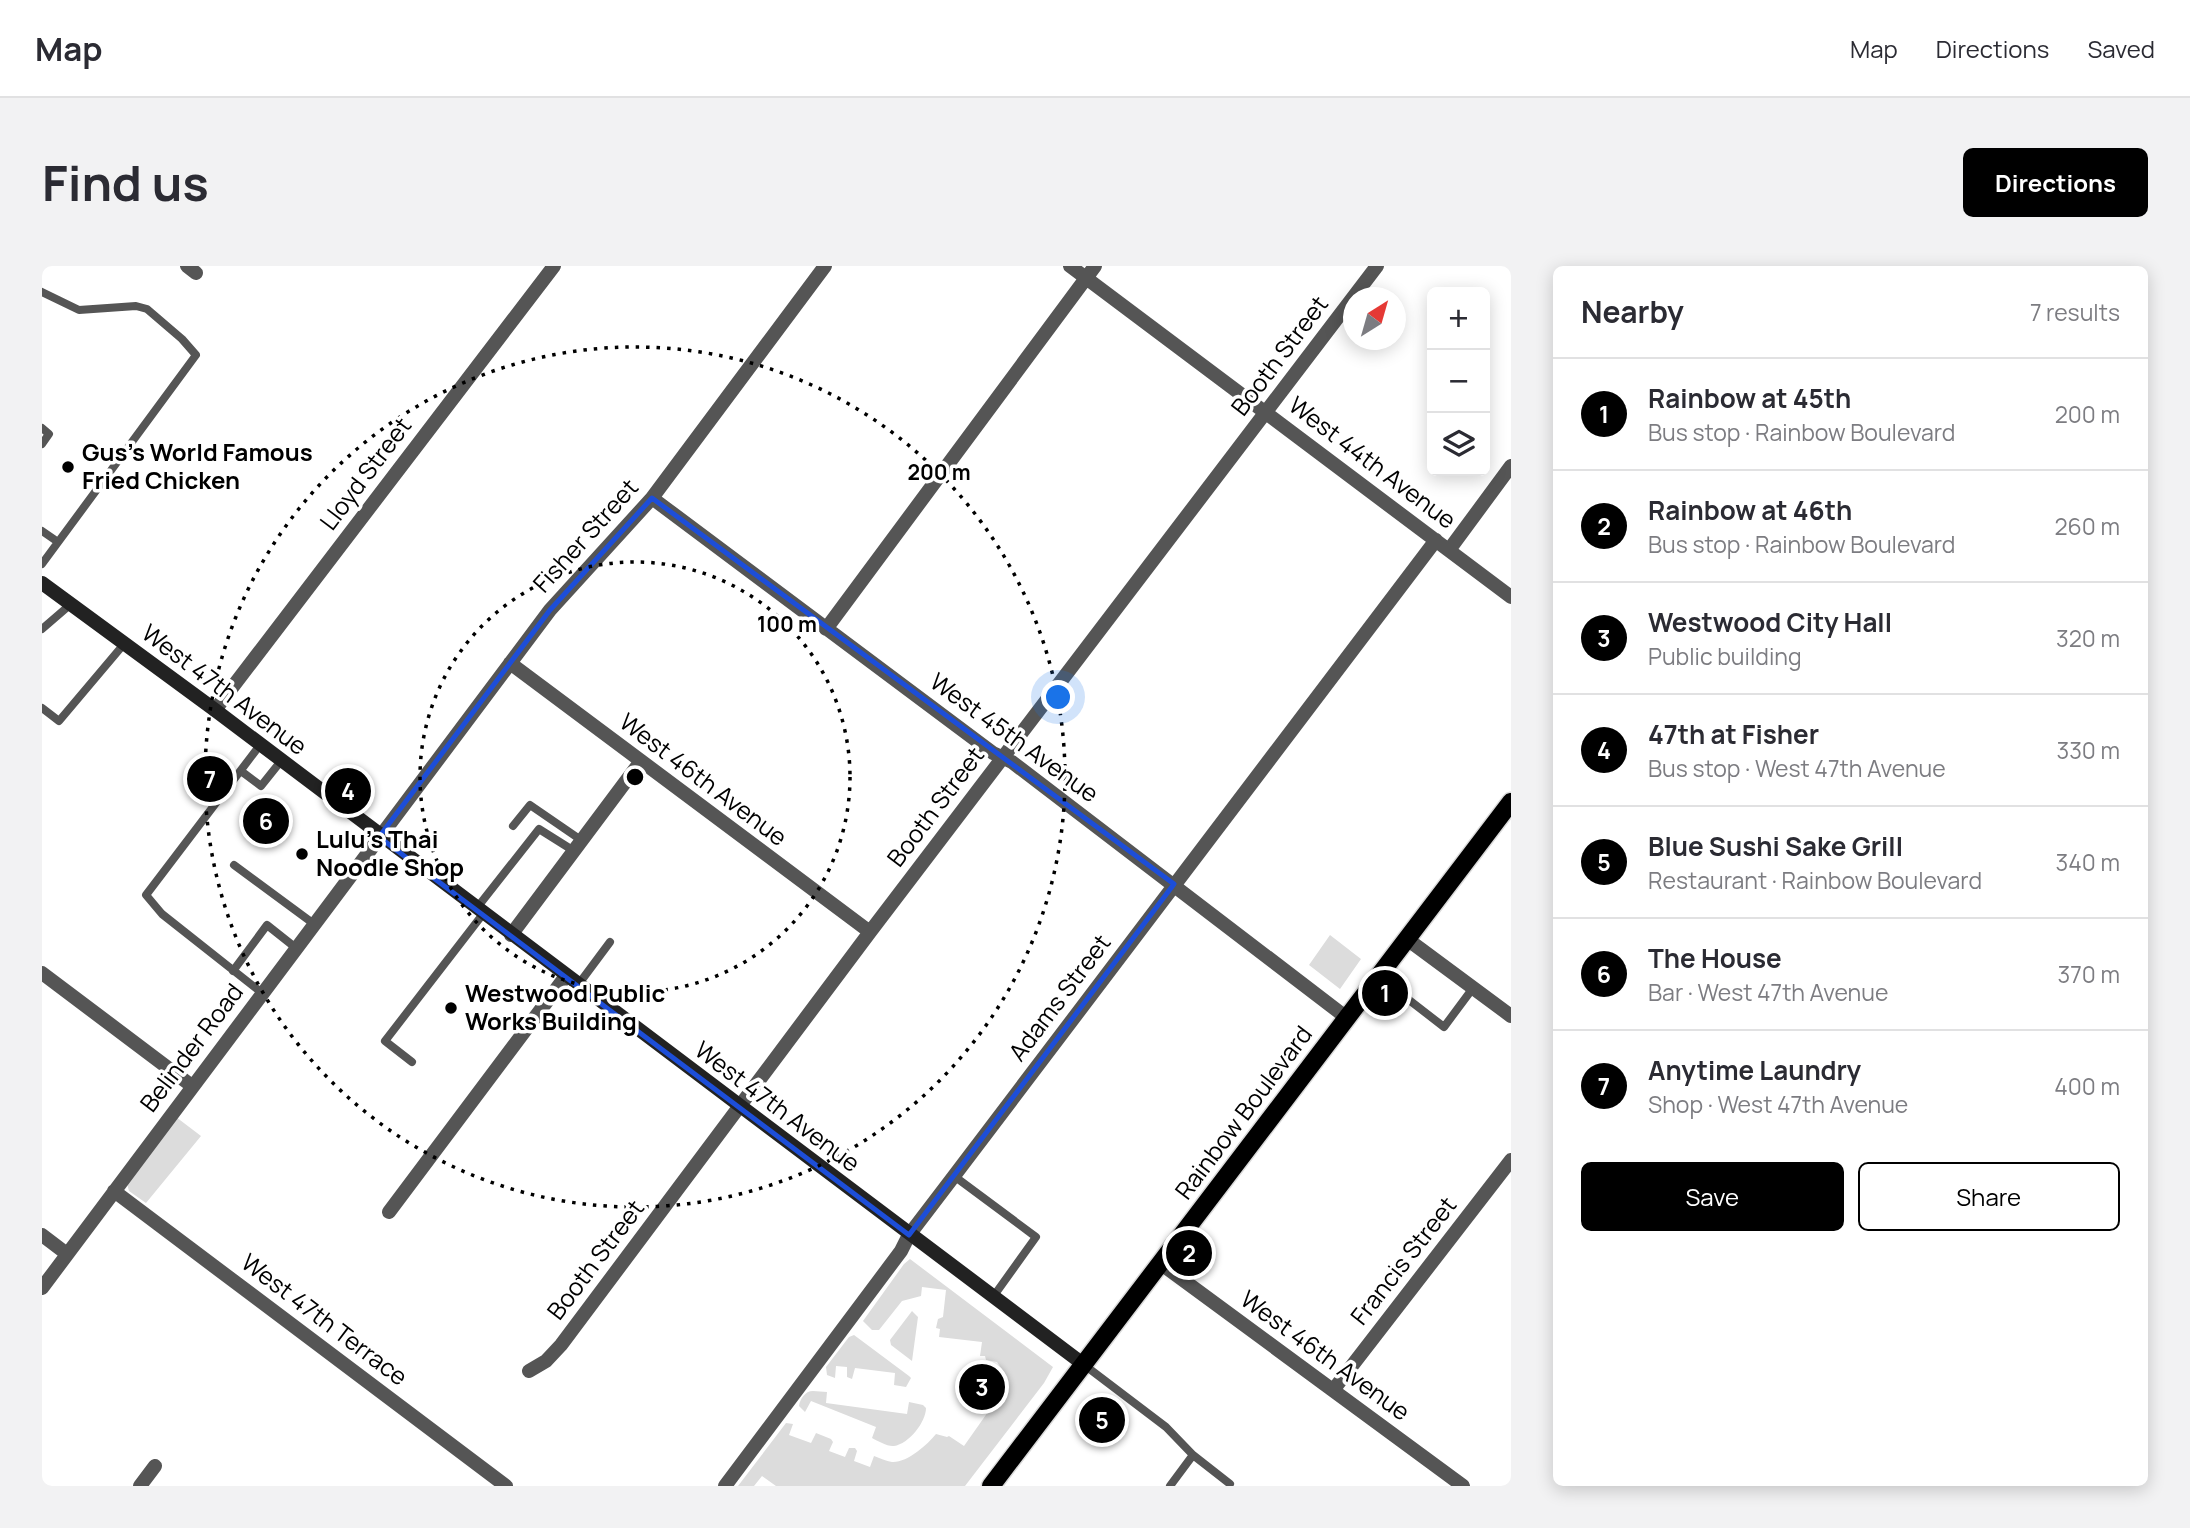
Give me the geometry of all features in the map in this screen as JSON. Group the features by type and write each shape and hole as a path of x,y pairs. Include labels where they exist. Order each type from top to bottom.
{"main road":[{"name":"Rainbow Boulevard","path":"991,1486 1511,802"}],"street":[{"name":"Lloyd Street","path":"215,710 554,266"},
{"name":"Fisher Street","path":"379,837 550,610 652,498 825,266"},
{"name":"West 44th Avenue","path":"1070,266 1090,272 1266,411 1511,597"},
{"name":"Booth Street","path":"529,1371 545,1361 561,1345 870,932 1377,266"},
{"path":"826,629 1090,272"},
{"path":"1449,550 1511,466"},
{"name":"West 45th Avenue","path":"652,498 1001,759 1012,762 1347,1018"},
{"name":"Adams Street","path":"725,1486 901,1251 909,1235 954,1175 1436,540"},
{"name":"West 47th Avenue","path":"42,583 215,710 379,837 1083,1364"},
{"name":"West 46th Avenue","path":"510,663 870,932"},
{"path":"511,935 641,761"},
{"name":"Belinder Road","path":"42,1288 379,837"},
{"path":"1407,939 1511,1016"},
{"path":"42,973 192,1086"},
{"path":"388,1212 572,980"},
{"name":"Francis Street","path":"1334,1389 1511,1160"},
{"name":"West 47th Terrace","path":"114,1191 506,1486"},
{"path":"42,1235 67,1254"},
{"name":"West 46th Avenue","path":"1160,1263 1463,1486"},
{"path":"140,1486 155,1466"}],"lane":[{"path":"42,292 79,310 136,306 147,309 182,339 195,355 42,564"},
{"path":"42,429 49,434 42,444"},
{"path":"42,531 58,542"},
{"path":"42,629 71,604"},
{"path":"42,708 59,721 124,644"},
{"path":"260,745 146,895 162,914 262,993"},
{"path":"241,771 261,786 281,761"},
{"path":"513,826 530,805 578,846"},
{"path":"412,1062 385,1041 539,830 578,846"},
{"path":"234,865 314,924"},
{"path":"233,971 267,926 296,948"},
{"path":"572,980 610,942"},
{"path":"1378,976 1444,1027 1474,988"},
{"path":"954,1175 1036,1237 993,1297"},
{"path":"1083,1364 1166,1427 1193,1455 1230,1484"},
{"path":"1170,1486 1193,1455"}],"highlighted area":[{"path":"652,498 1174,884 909,1235 379,837 550,610"}],"shaded area":[{"path":"1330,935 1361,959 1340,989 1309,965"},
{"path":"176,1117 201,1136 146,1203 129,1191 127,1184"},
{"path":"910,1259 1053,1367 1044,1383 965,1486 776,1486 762,1476 754,1486 738,1486 786,1423 793,1424 789,1435 811,1443 816,1433 831,1439 833,1442 829,1451 845,1457 849,1448 855,1448 857,1451 854,1461 870,1467 874,1456 892,1462 904,1460 936,1434 949,1436 964,1446 995,1402 989,1397 990,1392 1001,1386 1005,1374 997,1362 980,1356 982,1342 939,1337 940,1329 936,1328 938,1319 943,1317 946,1290 922,1287 921,1296 902,1301 879,1330 872,1330 863,1321"},
{"path":"912,1311 918,1317 912,1361 891,1345 890,1340"},
{"path":"854,1335 911,1378 906,1387 894,1385 895,1373 855,1368 852,1379 847,1377 847,1367 836,1366 835,1378 827,1375 826,1367 849,1337"},
{"path":"810,1391 827,1392 826,1403 907,1414 909,1402 923,1405 926,1408 925,1414 911,1437 900,1444 889,1446 872,1438 876,1427 811,1401 805,1412 799,1406 805,1394"}],"place":[{"name":"Gus's World Famous Fried Chicken","path":"68,467"},
{"name":"Anytime Laundry","path":"210,779"},
{"name":"47th at Fisher","path":"348,791"},
{"name":"The House","path":"266,821"},
{"name":"Lulu's Thai Noodle Shop","path":"302,854"},
{"name":"Rainbow at 45th","path":"1385,993"},
{"name":"Westwood Public Works Building","path":"451,1008"},
{"name":"Rainbow at 46th","path":"1189,1253"},
{"name":"Westwood City Hall","path":"982,1387"},
{"name":"Blue Sushi Sake Grill","path":"1102,1420"}]}
